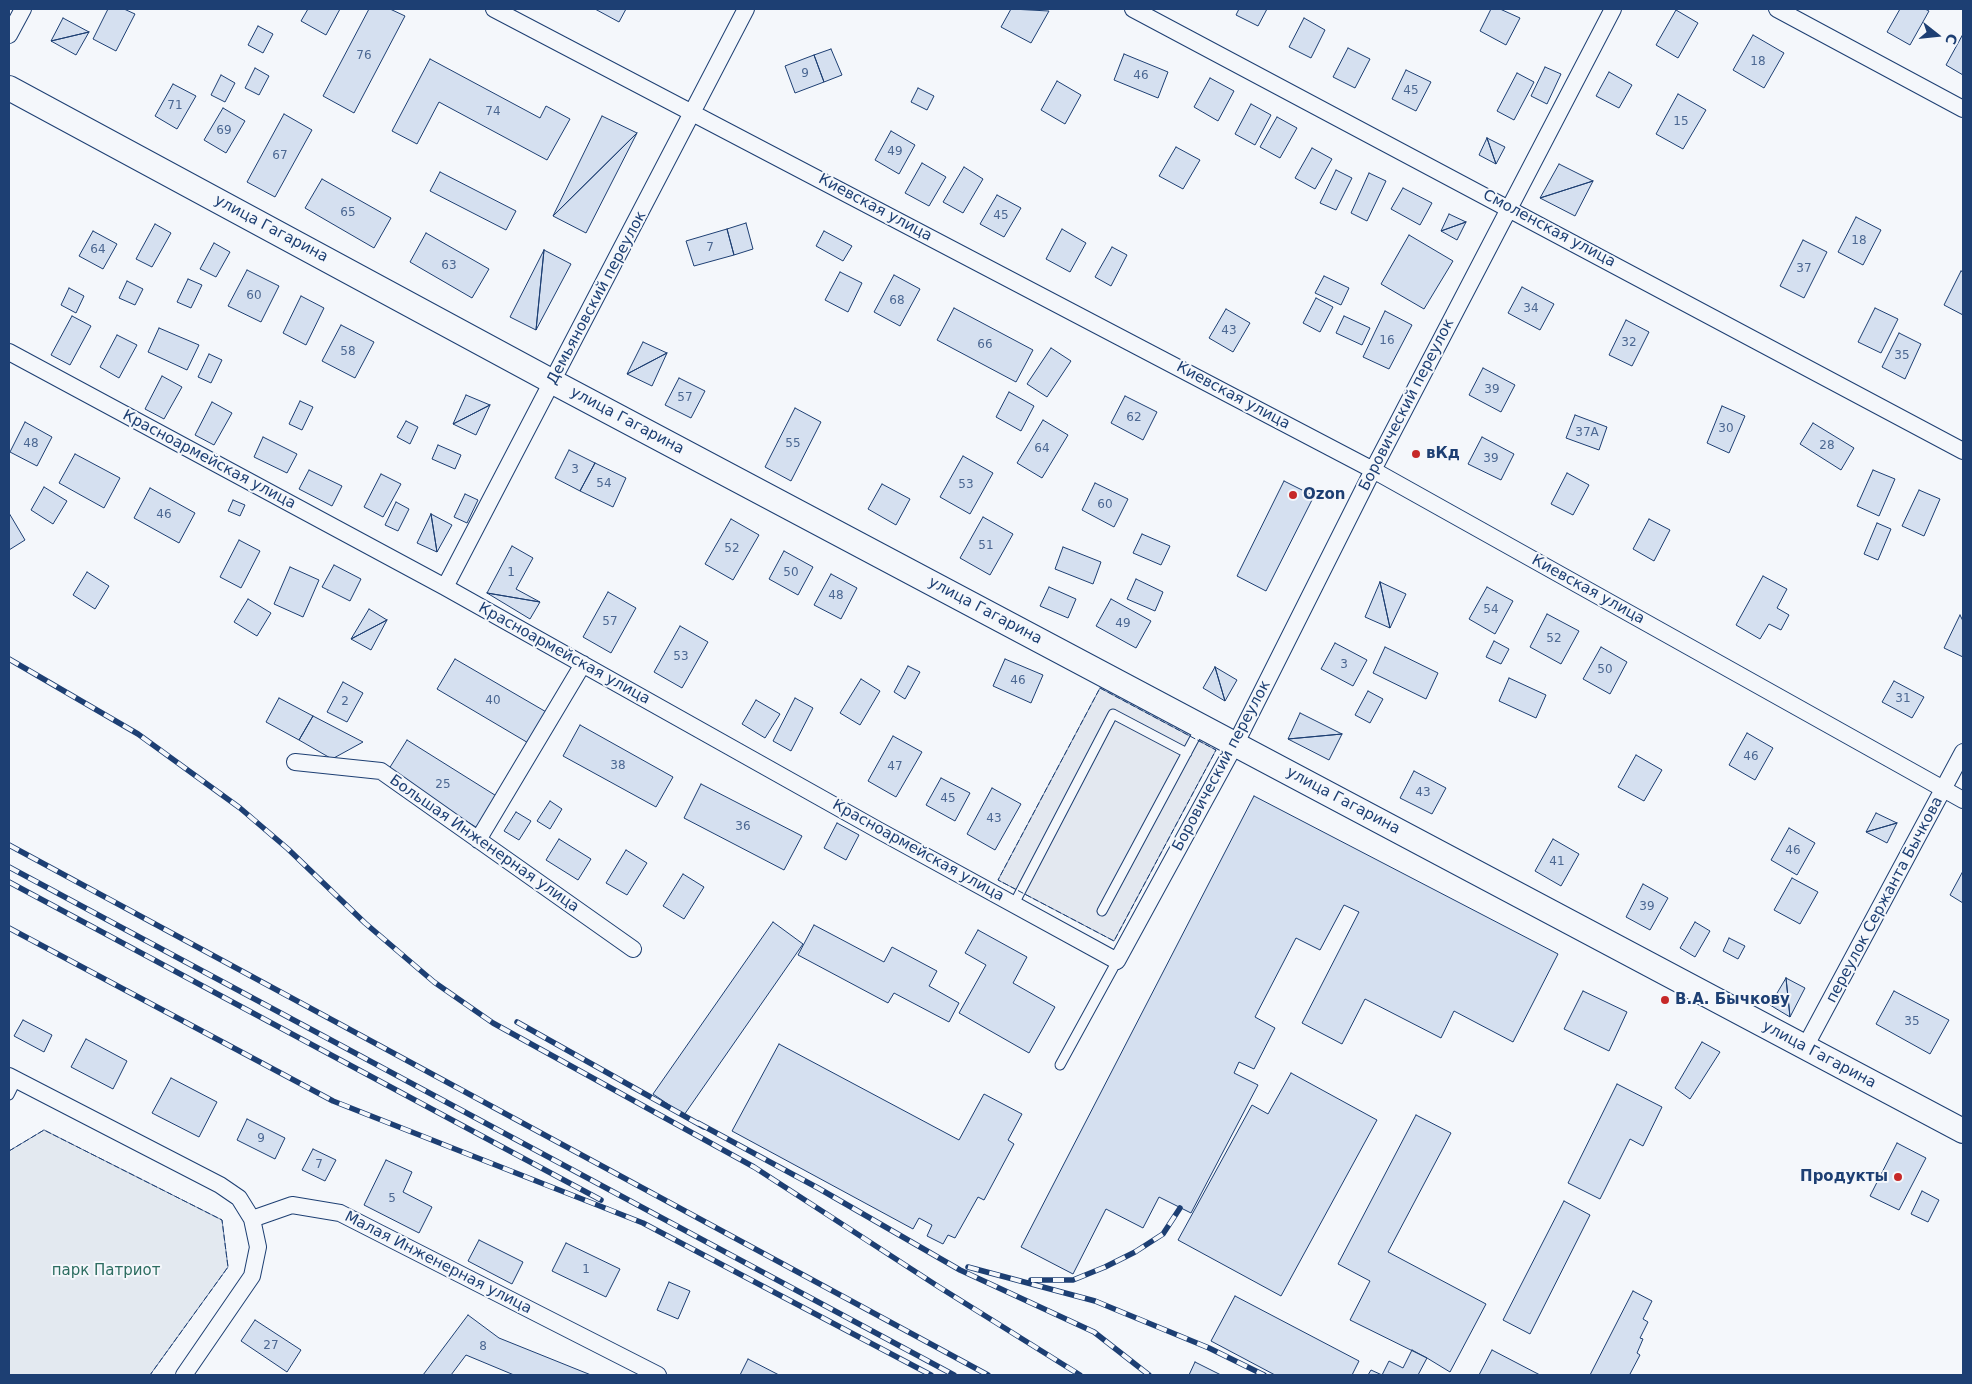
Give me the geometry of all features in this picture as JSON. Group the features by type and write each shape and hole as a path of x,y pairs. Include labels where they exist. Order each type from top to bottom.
{"street":[{"path":"9,35 23,9"},
{"name":"Киевская улица","path":"494,9 694,112 1373,470 1963,800"},
{"name":"Демьяновский переулок","path":"445,587 746,9"},
{"name":"Смоленская улица","path":"1133,9 1509,207 1963,451"},
{"name":"Боровический переулок","path":"1117,961 1236,743 1373,470 1613,9"},
{"path":"1777,9 1963,109"},
{"name":"улица Гагарина","path":"9,88 553,382 1236,743 1963,1131"},
{"name":"Красноармейская улица","path":"9,352 445,587 1117,961"},
{"path":"478,840 583,664"},
{"name":"переулок Сержанта Бычкова","path":"1805,1047 1963,752"},
{"name":"Большая Инженерная улица","path":"295,762 381,771 633,949"},
{"path":"11,1084 220,1185 239,1198 252,1219 258,1247 252,1276 184,1375"},
{"name":"Малая Инженерная улица","path":"252,1219 292,1205 340,1213 658,1375"}],"lane":[{"path":"1014,904 1113,714 1187,753"},
{"path":"1102,911 1201,725"},
{"path":"1060,1065 1117,961"}],"green space":[{"name":"парк Патриот","path":"44,1130 222,1220 228,1267 150,1375 9,1375 9,1151"}],"shaded area":[{"path":"1100,688 1216,750 1114,941 998,880"}],"building":[{"path":"108,9 124,9 135,14 116,51 93,39"},
{"path":"308,9 340,9 326,35 301,21"},
{"path":"369,9 390,9 405,16 354,113 323,96"},
{"path":"595,9 626,9 619,22"},
{"path":"1011,9 1049,11 1031,43 1001,27"},
{"path":"1239,9 1267,9 1258,26 1236,15"},
{"path":"1491,9 1500,9 1520,18 1506,45 1480,31"},
{"path":"1900,9 1925,9 1929,11 1910,45 1887,32"},
{"path":"1676,10 1698,23 1678,58 1656,45"},
{"path":"63,18 89,32 51,41"},
{"path":"1304,18 1325,30 1311,58 1289,47"},
{"path":"258,26 273,34 263,53 248,45"},
{"path":"89,32 76,55 51,41"},
{"path":"1963,34 1963,75 1946,65"},
{"path":"1753,35 1784,53 1764,88 1733,70"},
{"path":"1348,48 1370,59 1355,88 1333,77"},
{"path":"831,49 842,75 824,82 814,55"},
{"path":"1124,54 1168,72 1158,98 1114,80"},
{"path":"814,55 824,82 795,93 785,66"},
{"path":"430,59 540,118 546,106 570,119 547,160 439,102 417,144 392,131"},
{"path":"1545,67 1561,74 1547,104 1531,96"},
{"path":"255,68 269,76 259,95 245,88"},
{"path":"1406,70 1431,82 1416,111 1392,99"},
{"path":"1609,72 1632,85 1619,108 1596,96"},
{"path":"1517,73 1534,82 1514,120 1497,111"},
{"path":"221,75 235,83 225,102 211,95"},
{"path":"1210,78 1234,91 1218,121 1194,107"},
{"path":"1057,81 1081,95 1065,124 1041,110"},
{"path":"173,84 196,96 177,129 155,116"},
{"path":"918,88 934,96 927,110 911,102"},
{"path":"1678,94 1706,110 1683,149 1656,134"},
{"path":"1251,104 1271,115 1255,145 1235,134"},
{"path":"223,108 245,121 226,153 204,140"},
{"path":"284,114 312,130 275,197 247,182"},
{"path":"602,116 637,133 553,216"},
{"path":"1277,117 1297,128 1280,158 1260,147"},
{"path":"891,131 915,145 899,174 875,160"},
{"path":"637,133 586,233 553,216"},
{"path":"1487,138 1496,164 1479,155"},
{"path":"1487,138 1505,147 1496,164"},
{"path":"1176,147 1200,160 1183,189 1159,176"},
{"path":"1312,148 1332,159 1315,189 1295,178"},
{"path":"922,163 946,177 929,206 905,193"},
{"path":"1559,164 1593,181 1540,198"},
{"path":"964,167 983,179 963,213 943,202"},
{"path":"1336,170 1352,178 1336,210 1320,203"},
{"path":"440,172 516,211 506,230 430,191"},
{"path":"1369,173 1386,181 1367,221 1351,213"},
{"path":"322,179 391,218 374,248 305,208"},
{"path":"1593,181 1575,216 1540,198"},
{"path":"1403,188 1432,203 1420,225 1391,209"},
{"path":"997,195 1021,208 1004,237 980,224"},
{"path":"1449,214 1466,222 1441,231"},
{"path":"1856,217 1881,230 1863,265 1838,252"},
{"path":"1466,222 1457,240 1441,231"},
{"path":"746,223 753,249 734,255 727,229"},
{"path":"155,224 171,233 152,267 136,259"},
{"path":"727,229 734,255 694,266 686,241"},
{"path":"1062,229 1086,243 1070,272 1046,259"},
{"path":"93,231 117,244 103,269 79,256"},
{"path":"824,231 852,246 843,261 816,246"},
{"path":"426,233 489,269 472,298 410,262"},
{"path":"1409,235 1453,261 1424,309 1381,284"},
{"path":"1803,240 1827,252 1804,298 1780,286"},
{"path":"214,243 230,252 216,277 200,269"},
{"path":"1112,247 1127,255 1111,286 1095,277"},
{"path":"544,250 536,330 510,317"},
{"path":"544,250 571,264 536,330"},
{"path":"247,270 279,286 261,322 228,306"},
{"path":"1961,271 1963,272 1963,315 1944,305"},
{"path":"840,272 862,283 848,312 825,300"},
{"path":"894,275 920,289 900,326 874,312"},
{"path":"1324,276 1349,288 1341,305 1315,293"},
{"path":"188,279 202,285 191,308 177,302"},
{"path":"127,281 143,289 135,305 119,298"},
{"path":"1522,287 1554,304 1540,330 1508,313"},
{"path":"69,288 84,296 76,313 61,305"},
{"path":"301,296 324,308 306,345 283,333"},
{"path":"1316,298 1333,307 1320,332 1303,323"},
{"path":"954,308 1033,350 1016,382 937,340"},
{"path":"1875,308 1898,319 1881,353 1858,342"},
{"path":"1226,309 1250,323 1233,352 1209,338"},
{"path":"1385,311 1412,325 1389,369 1363,357"},
{"path":"72,316 91,326 70,365 51,355"},
{"path":"1344,316 1370,328 1362,345 1336,333"},
{"path":"1626,320 1649,332 1632,366 1609,355"},
{"path":"341,325 374,342 355,378 322,361"},
{"path":"159,328 199,345 187,370 148,352"},
{"path":"1899,333 1921,344 1905,379 1882,367"},
{"path":"117,335 137,345 119,378 100,367"},
{"path":"643,342 667,353 627,374"},
{"path":"1051,348 1071,361 1047,397 1027,384"},
{"path":"667,353 652,386 627,374"},
{"path":"209,354 222,360 211,383 198,377"},
{"path":"1483,368 1515,385 1501,412 1469,395"},
{"path":"162,376 182,387 164,419 145,409"},
{"path":"679,378 705,391 691,418 665,405"},
{"path":"1009,392 1034,406 1021,431 996,417"},
{"path":"466,395 490,405 453,424"},
{"path":"1125,396 1157,412 1143,440 1111,423"},
{"path":"300,401 313,407 302,430 289,424"},
{"path":"212,402 232,413 214,445 195,435"},
{"path":"490,405 476,435 453,424"},
{"path":"1722,406 1745,416 1729,453 1707,443"},
{"path":"795,408 821,422 791,481 765,467"},
{"path":"1575,415 1607,427 1599,450 1566,438"},
{"path":"1043,420 1068,435 1042,478 1017,463"},
{"path":"406,421 418,427 410,444 397,437"},
{"path":"25,422 52,437 37,466 10,452"},
{"path":"1813,423 1854,448 1841,470 1800,444"},
{"path":"263,437 297,454 287,473 254,457"},
{"path":"1482,437 1514,454 1501,480 1468,464"},
{"path":"438,445 461,455 455,469 432,459"},
{"path":"569,450 595,463 580,491 555,478"},
{"path":"75,454 120,478 104,508 59,483"},
{"path":"963,456 993,473 970,514 940,497"},
{"path":"595,463 626,478 613,507 580,491"},
{"path":"309,470 342,486 332,506 299,489"},
{"path":"1873,470 1895,479 1879,516 1857,506"},
{"path":"1567,473 1589,485 1573,515 1551,504"},
{"path":"381,474 401,484 383,517 364,507"},
{"path":"1284,481 1314,496 1266,591 1237,576"},
{"path":"1095,483 1128,499 1114,527 1082,510"},
{"path":"882,484 910,499 896,525 868,509"},
{"path":"44,487 67,501 53,524 31,510"},
{"path":"150,488 195,513 179,543 134,518"},
{"path":"1919,490 1940,499 1924,536 1902,526"},
{"path":"465,494 478,500 467,523 454,517"},
{"path":"233,500 245,505 240,516 228,511"},
{"path":"396,502 409,509 398,531 385,525"},
{"path":"9,513 25,540 9,550"},
{"path":"431,514 437,552 417,543"},
{"path":"431,514 452,525 437,552"},
{"path":"983,517 1013,534 990,575 960,558"},
{"path":"731,519 759,535 733,580 705,564"},
{"path":"1649,519 1670,530 1654,561 1633,549"},
{"path":"1877,523 1891,529 1878,560 1864,554"},
{"path":"1142,534 1170,546 1161,565 1133,553"},
{"path":"239,540 260,551 241,588 220,577"},
{"path":"512,546 533,558 516,589 540,602 487,593"},
{"path":"1063,547 1101,562 1093,584 1055,569"},
{"path":"784,551 813,567 798,595 769,579"},
{"path":"334,565 361,579 350,601 322,587"},
{"path":"290,567 319,580 303,617 274,604"},
{"path":"87,572 109,586 95,609 73,595"},
{"path":"831,574 857,588 841,619 814,605"},
{"path":"1763,576 1787,589 1777,608 1789,615 1781,630 1769,624 1760,639 1736,625"},
{"path":"1136,579 1163,592 1155,611 1127,599"},
{"path":"1380,582 1390,628 1365,617"},
{"path":"1380,582 1406,594 1390,628"},
{"path":"1049,587 1076,599 1068,618 1040,606"},
{"path":"1487,587 1513,601 1495,634 1469,619"},
{"path":"608,592 636,608 611,653 583,637"},
{"path":"487,593 540,602 530,619"},
{"path":"248,599 271,613 257,636 234,622"},
{"path":"1111,599 1151,621 1136,648 1096,626"},
{"path":"369,609 387,620 351,639"},
{"path":"1547,614 1579,631 1561,664 1530,647"},
{"path":"1960,615 1963,621 1963,657 1944,648"},
{"path":"387,620 371,650 351,639"},
{"path":"680,626 708,642 682,688 654,672"},
{"path":"1494,641 1509,649 1501,664 1486,657"},
{"path":"1335,643 1367,660 1353,686 1321,669"},
{"path":"1385,647 1438,673 1426,699 1373,673"},
{"path":"1601,647 1627,662 1610,694 1583,679"},
{"path":"455,659 548,713 530,744 437,689"},
{"path":"1005,659 1043,675 1031,703 993,686"},
{"path":"908,666 920,672 905,699 894,692"},
{"path":"1215,667 1237,680 1225,701"},
{"path":"1215,667 1225,701 1203,688"},
{"path":"1509,678 1546,695 1536,718 1499,701"},
{"path":"861,679 880,691 860,725 840,713"},
{"path":"1894,681 1924,697 1912,718 1882,702"},
{"path":"343,682 363,693 347,722 327,712"},
{"path":"1368,691 1383,699 1370,723 1355,715"},
{"path":"279,698 313,716 299,740 266,722"},
{"path":"795,698 813,708 791,751 773,741"},
{"path":"756,700 780,714 765,738 742,724"},
{"path":"1300,713 1342,734 1288,739"},
{"path":"313,716 363,742 332,759 299,740"},
{"path":"580,725 673,777 656,807 563,756"},
{"path":"1747,733 1773,748 1755,780 1729,765"},
{"path":"1342,734 1329,760 1288,739"},
{"path":"893,736 922,752 896,797 868,781"},
{"path":"407,740 498,797 479,829 387,772"},
{"path":"1636,755 1662,770 1644,801 1618,787"},
{"path":"1414,771 1446,788 1432,814 1400,798"},
{"path":"941,778 970,793 955,821 926,805"},
{"path":"701,784 802,836 784,870 684,818"},
{"path":"992,788 1021,804 995,850 967,834"},
{"path":"1254,796 1558,954 1513,1042 1454,1011 1441,1038 1365,999 1342,1044 1302,1023 1359,912 1344,905 1320,950 1296,938 1255,1017 1275,1028 1254,1069 1239,1062 1234,1073 1258,1085 1191,1213 1159,1197 1143,1228 1106,1209 1073,1274 1021,1247"},
{"path":"550,801 562,809 550,829 537,821"},
{"path":"516,812 531,821 519,840 504,831"},
{"path":"1876,813 1897,823 1866,832"},
{"path":"837,823 859,835 846,860 824,848"},
{"path":"1897,823 1887,843 1866,832"},
{"path":"1789,828 1815,843 1797,875 1771,860"},
{"path":"559,839 591,859 578,880 546,860"},
{"path":"1553,839 1579,854 1561,886 1535,871"},
{"path":"626,850 647,863 627,895 606,883"},
{"path":"1963,871 1963,903 1950,895"},
{"path":"683,874 704,887 684,919 663,906"},
{"path":"1792,878 1818,892 1800,924 1774,910"},
{"path":"1643,884 1668,898 1650,930 1626,917"},
{"path":"773,922 803,944 684,1115 653,1094"},
{"path":"1695,922 1710,931 1695,957 1680,948"},
{"path":"814,925 884,962 892,947 937,971 929,986 959,1003 949,1022 894,993 888,1003 798,955"},
{"path":"978,930 1027,957 1013,983 1055,1007 1029,1053 959,1013 986,965 965,953"},
{"path":"1729,938 1745,946 1738,959 1723,951"},
{"path":"1786,978 1790,1017 1770,1005"},
{"path":"1786,978 1805,988 1790,1017"},
{"path":"1583,991 1627,1012 1609,1051 1564,1029"},
{"path":"1894,991 1949,1020 1930,1054 1876,1024"},
{"path":"23,1020 52,1035 44,1052 14,1036"},
{"path":"86,1039 127,1061 113,1089 71,1067"},
{"path":"1702,1042 1720,1052 1690,1099 1675,1088"},
{"path":"779,1044 959,1140 984,1094 1022,1114 1008,1140 1014,1144 984,1200 978,1197 955,1238 948,1235 943,1244 927,1236 932,1225 919,1218 913,1229 732,1131"},
{"path":"1291,1073 1377,1120 1281,1296 1178,1240 1252,1105 1268,1114"},
{"path":"171,1078 217,1102 199,1137 152,1113"},
{"path":"1617,1084 1662,1107 1643,1146 1630,1139 1600,1199 1568,1183"},
{"path":"1416,1115 1451,1133 1388,1252 1486,1304 1450,1372 1427,1358 1350,1320 1370,1281 1338,1264"},
{"path":"247,1119 285,1138 275,1159 237,1140"},
{"name":"Продукты","path":"1897,1143 1926,1158 1899,1210 1870,1196"},
{"path":"313,1149 336,1160 325,1181 302,1170"},
{"path":"386,1160 412,1172 403,1192 432,1207 419,1233 364,1205"},
{"path":"1922,1191 1939,1200 1928,1222 1911,1214"},
{"path":"1564,1201 1590,1215 1530,1334 1503,1320"},
{"path":"479,1240 523,1262 512,1284 468,1261"},
{"path":"566,1243 620,1269 606,1297 552,1271"},
{"path":"669,1282 690,1291 678,1319 657,1310"},
{"path":"1633,1291 1652,1301 1643,1319 1648,1322 1640,1338 1643,1339 1637,1353 1640,1355 1630,1374 1632,1375 1590,1375"},
{"path":"1235,1296 1359,1361 1352,1375 1275,1375 1211,1341"},
{"path":"468,1315 499,1338 591,1375 514,1375 466,1355 451,1375 423,1375"},
{"path":"255,1320 301,1350 287,1372 241,1341"},
{"path":"1412,1350 1427,1358 1418,1375 1382,1375 1389,1361 1403,1368"},
{"path":"1492,1350 1540,1375 1479,1375"},
{"path":"748,1359 779,1375 740,1375"},
{"path":"1195,1362 1221,1375 1189,1375"},
{"path":"1371,1370 1382,1375 1368,1375"}],"railway":[{"path":"9,659 138,734 240,808 288,849 365,923 434,982 493,1023 754,1167 939,1287 1080,1375"},
{"path":"9,845 988,1375"},
{"path":"9,867 954,1375"},
{"path":"9,882 601,1200"},
{"path":"9,928 333,1101 643,1223 931,1375"},
{"path":"517,1022 704,1127"},
{"path":"698,1123 818,1188 960,1270 1094,1332 1149,1375"},
{"path":"1031,1280 1073,1280 1105,1267 1135,1252 1163,1234 1180,1208"},
{"path":"968,1267 1095,1301 1209,1348 1264,1375"}],"fence":[{"path":"1100,688 1216,750 1114,941 998,880 1100,688"},
{"path":"9,1151 44,1130 222,1220 228,1267 150,1375"}],"place":[{"name":"вКд","path":"1416,454"},
{"name":"Ozon","path":"1293,495"},
{"name":"В.А. Бычкову","path":"1665,1000"},
{"name":"Продукты","path":"1898,1177"}]}
